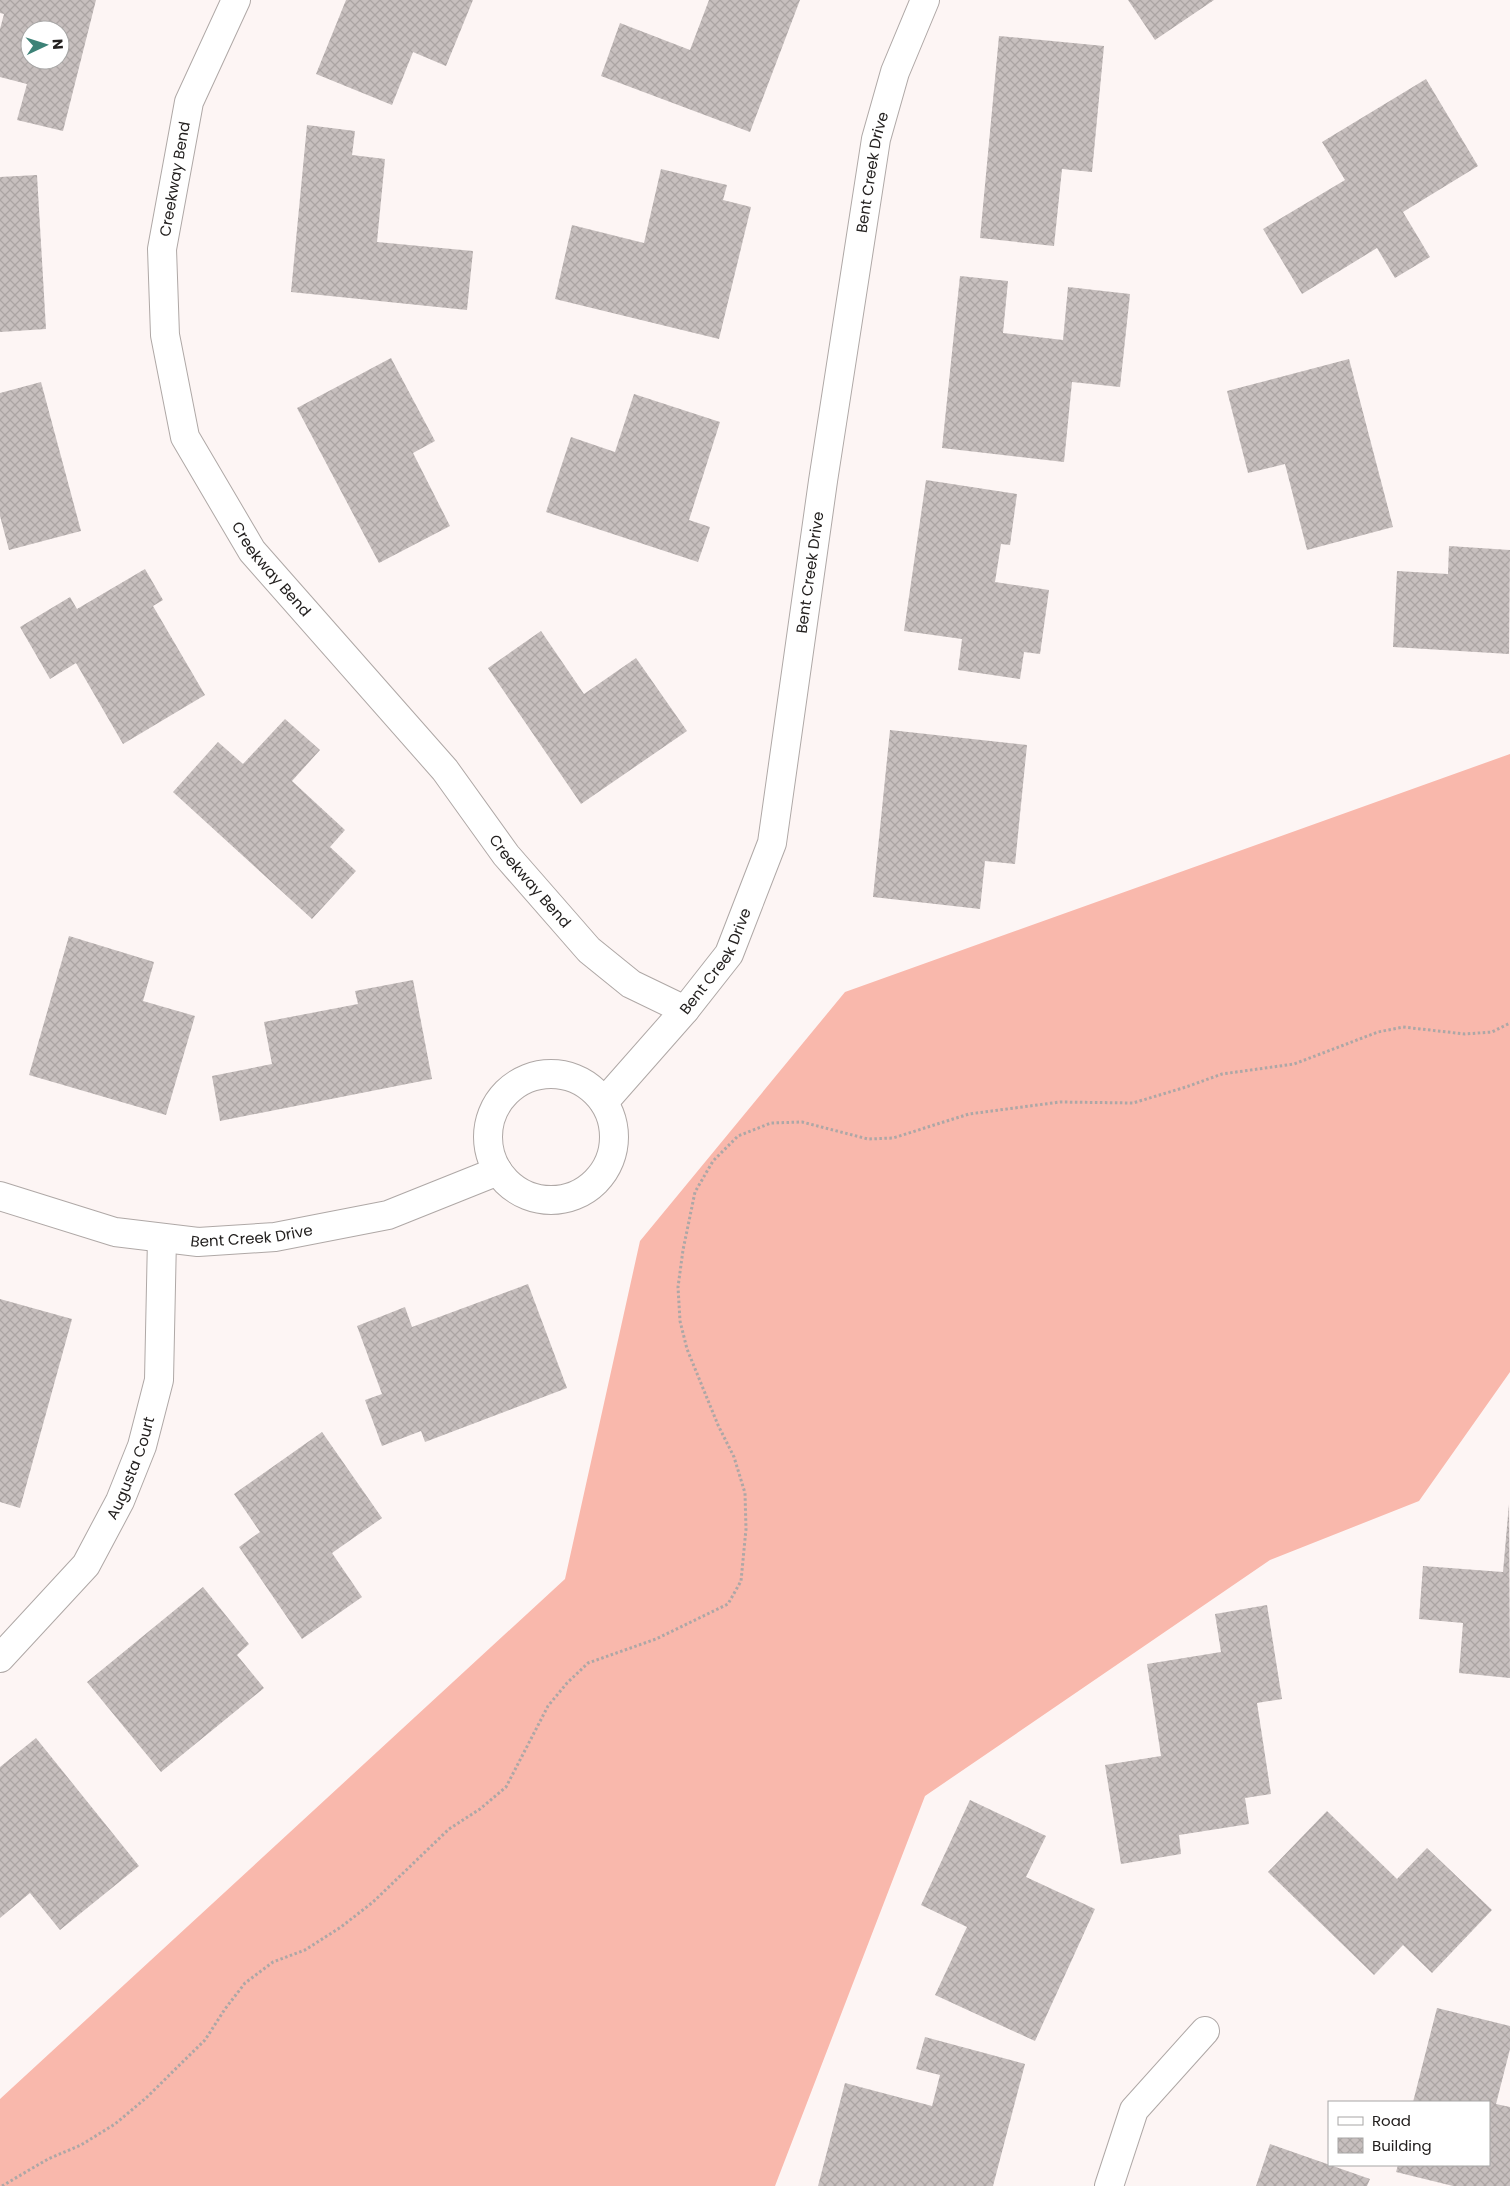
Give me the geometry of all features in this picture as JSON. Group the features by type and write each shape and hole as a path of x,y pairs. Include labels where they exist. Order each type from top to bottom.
{"street":[{"name":"Creekway Bend","path":"236,0 189,102 162,249 165,335 185,436 252,551 445,770 506,855 589,950 632,984 685,1010"},
{"name":"Bent Creek Drive","path":"604,1102 685,1010 729,954 772,843 876,139 895,72 925,0"},
{"path":"547,1073 569,1076 588,1086 604,1102 612,1122 613,1145 607,1165 594,1183 575,1195 554,1200 532,1197 512,1187 498,1171 490,1153 488,1132 493,1110 506,1092 524,1079 547,1073"},
{"name":"Bent Creek Drive","path":"0,1196 115,1232 198,1242 275,1237 388,1215 498,1171"},
{"name":"Augusta Court","path":"0,1658 86,1565 120,1501 142,1446 159,1380 162,1238"},
{"path":"1109,2186 1134,2110 1205,2031"}],"path":[{"path":"2,2186 48,2160 81,2145 115,2124 146,2098 205,2040 225,2008 245,1984 273,1962 305,1950 341,1927 373,1902 449,1829 480,1809 506,1787 548,1706 588,1662 656,1639 728,1604 741,1581 746,1529 744,1493 734,1457 718,1425 687,1348 680,1321 678,1287 683,1250 696,1192 713,1161 738,1136 772,1123 802,1122 868,1139 894,1138 969,1114 1060,1102 1133,1103 1222,1074 1294,1064 1378,1032 1403,1027 1465,1034 1492,1032 1510,1023"}],"shaded area":[{"path":"1510,754 1510,1372 1419,1501 1270,1560 925,1796 775,2186 0,2186 0,2099 565,1579 640,1241 845,992"}],"building":[{"path":"0,0 96,0 63,131 17,120 27,84 0,77 0,29 4,14 0,13"},
{"path":"346,0 473,0 446,66 413,52 392,105 316,74"},
{"path":"709,0 800,0 750,132 601,76 620,23 690,50"},
{"path":"1128,0 1214,0 1155,40"},
{"path":"999,36 1104,46 1092,172 1062,169 1054,246 980,238"},
{"path":"1426,79 1478,166 1403,212 1430,257 1395,278 1377,248 1302,294 1263,229 1345,180 1322,142"},
{"path":"307,125 355,131 352,155 385,159 377,242 473,251 467,310 291,292"},
{"path":"661,169 727,185 723,200 751,207 719,339 555,299 572,225 644,243"},
{"path":"37,175 46,329 0,332 0,177"},
{"path":"960,276 1008,281 1003,333 1063,340 1068,287 1130,294 1120,387 1072,382 1064,462 942,448"},
{"path":"391,358 435,441 413,453 450,526 379,563 297,408"},
{"path":"1349,359 1393,527 1307,550 1285,464 1248,473 1227,391"},
{"path":"41,382 81,531 9,550 0,516 0,393"},
{"path":"634,394 720,422 689,520 710,527 698,562 546,512 571,437 615,452"},
{"path":"926,480 1017,494 1010,545 1001,544 995,582 1049,590 1040,654 1024,652 1020,679 958,670 962,639 904,631"},
{"path":"1449,546 1510,550 1509,654 1393,647 1397,571 1448,574"},
{"path":"145,569 163,600 153,606 205,695 123,744 76,663 50,679 20,627 70,597 77,609"},
{"path":"541,631 584,694 636,658 687,731 581,804 488,668"},
{"path":"285,719 320,750 292,781 345,830 330,847 356,871 312,919 173,792 218,742 243,764"},
{"path":"890,730 1027,745 1015,864 985,861 980,909 873,897"},
{"path":"69,936 154,962 143,1001 195,1016 166,1115 29,1075"},
{"path":"413,980 432,1079 220,1121 212,1076 272,1064 264,1022 358,1004 355,991"},
{"path":"528,1284 567,1388 425,1442 421,1431 382,1446 365,1400 382,1394 357,1326 405,1307 412,1327"},
{"path":"0,1299 72,1319 20,1508 0,1502"},
{"path":"322,1432 382,1518 332,1553 362,1597 302,1639 239,1547 260,1532 234,1494"},
{"path":"1509,1504 1510,1678 1459,1673 1463,1623 1419,1619 1423,1566 1503,1572"},
{"path":"203,1587 249,1644 237,1655 264,1688 161,1772 87,1682"},
{"path":"1267,1605 1282,1699 1257,1703 1271,1794 1245,1798 1249,1824 1179,1835 1181,1854 1121,1864 1105,1765 1161,1756 1147,1664 1221,1652 1215,1614"},
{"path":"36,1738 139,1866 60,1930 30,1893 0,1918 0,1767"},
{"path":"970,1800 1046,1836 1026,1877 1095,1909 1035,2041 935,1995 967,1927 921,1905"},
{"path":"1327,1811 1397,1879 1427,1848 1492,1910 1432,1973 1403,1945 1374,1975 1268,1872"},
{"path":"1437,2008 1510,2026 1510,2049 1496,2104 1510,2107 1510,2186 1453,2186 1396,2172 1398,2166 1490,2166 1490,2101 1413,2101"},
{"path":"925,2037 1025,2064 993,2186 818,2186 845,2083 932,2106 940,2075 916,2069"},
{"path":"1270,2144 1328,2164 1328,2166 1370,2179 1367,2186 1256,2186"}]}
